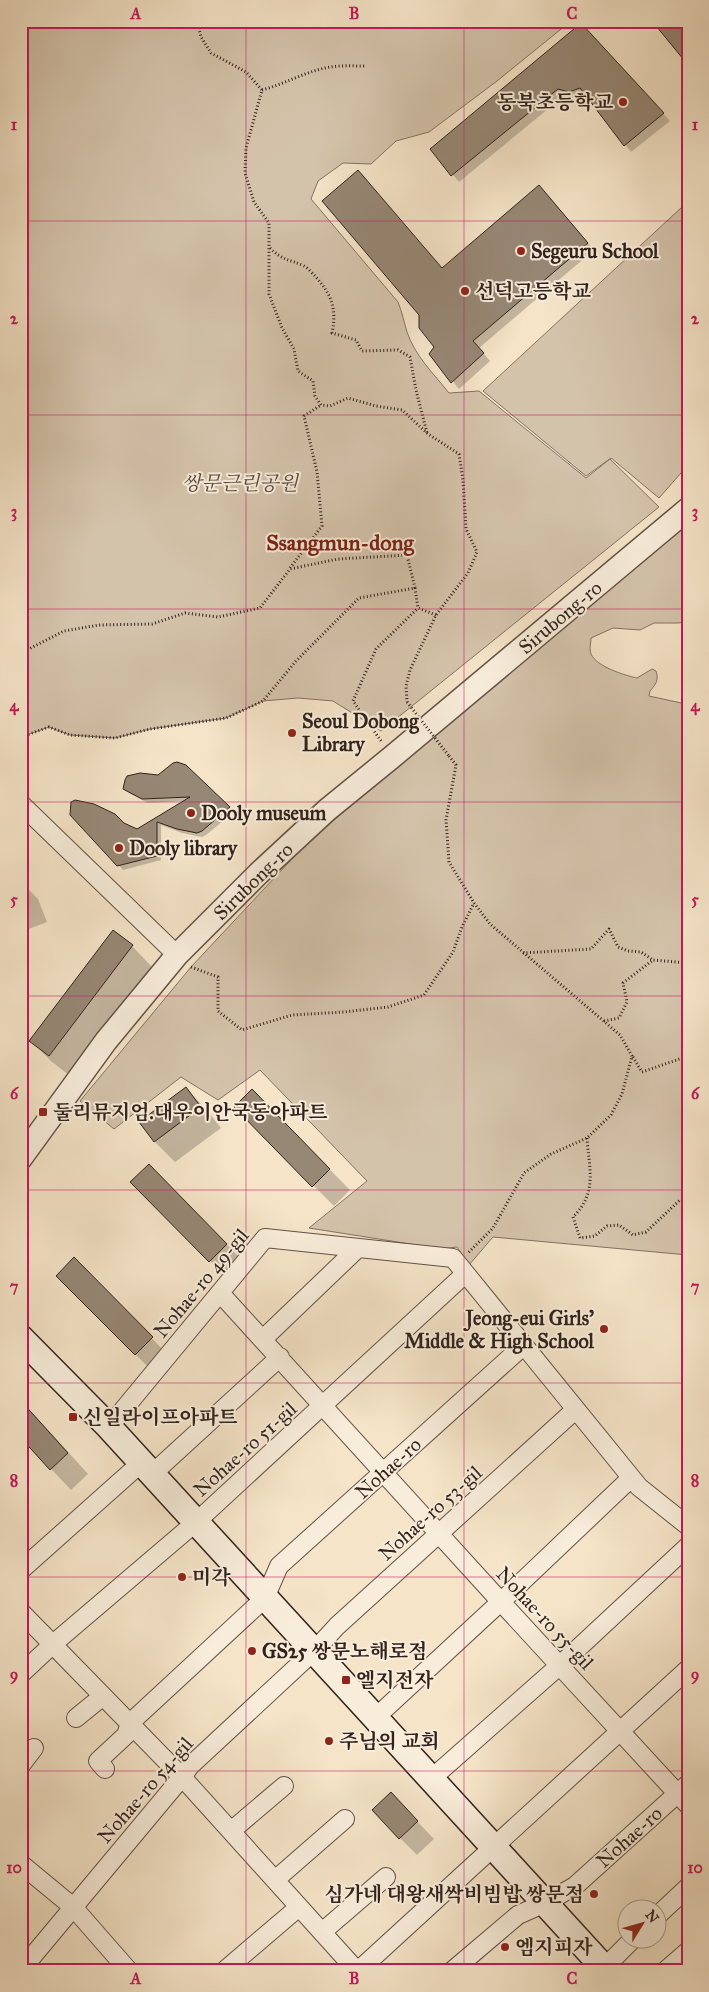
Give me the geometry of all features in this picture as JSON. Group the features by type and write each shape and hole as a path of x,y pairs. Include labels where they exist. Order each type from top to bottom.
{"main road":[{"path":"21,1338 109,1427 606,1969"}],"street":[{"name":"Sirubong-ro","path":"21,1158 106,1041 184,961 259,873 327,810 688,509"},
{"path":"21,804 184,961"},
{"name":"Nohae-ro 49-gil","path":"109,1427 265,1238 453,1258 461,1269"},
{"path":"264,1340 358,1248"},
{"path":"461,1269 631,1478 639,1487 688,1526"},
{"name":"Nohae-ro 51-gil","path":"195,1523 324,1405 461,1269"},
{"name":"Nohae-ro 51-gil","path":"220,1293 439,1533"},
{"name":"Nohae-ro","path":"105,1769 98,1761 126,1735 130,1723 265,1598 279,1566 524,1346"},
{"path":"21,1570 280,1358"},
{"name":"Nohae-ro 53-gil","path":"315,1650 337,1626 575,1410"},
{"path":"375,1718 501,1602 631,1478"},
{"path":"21,1674 53,1644 195,1523"},
{"name":"Nohae-ro 55-gil","path":"439,1533 559,1666 684,1794"},
{"path":"431,1780 559,1666 688,1546"},
{"path":"21,1612 182,1778 358,1971 688,1670"},
{"name":"Nohae-ro 54-gil","path":"21,1970 190,1766 315,1650"},
{"path":"76,1718 104,1696"},
{"path":"21,1765 34,1748"},
{"path":"231,1831 284,1786"},
{"name":"Nohae-ro","path":"452,1971 518,1915 545,1903 575,1886 684,1794"},
{"path":"276,1880 344,1820"},
{"path":"22,1865 73,1907 130,1971"},
{"path":"322,1932 386,1877"},
{"path":"666,1908 688,1887"},
{"path":"224,1971 299,1907"},
{"path":"606,1969 623,1950"},
{"path":"665,1971 688,1951"}],"path":[{"path":"197,21 201,37 212,53 246,72 262,90"},
{"path":"262,90 327,68 365,66"},
{"path":"262,90 246,148 245,173 254,202 269,223 269,294 282,328 294,349 298,371 313,381 315,396 321,405"},
{"path":"269,248 280,258 306,266 324,286 331,298 335,316 332,333 356,340 362,351 398,350 410,357 416,390 428,434"},
{"path":"21,653 64,631 99,625 152,624 184,613 218,617 260,608 322,526 317,472 304,416 321,405 330,406 348,398 376,406 402,410 428,434 459,454 466,529 477,552 468,573 436,615 410,670 406,686 407,702 456,765 446,820 449,862 474,903 490,924 620,1035 642,1072 688,1056"},
{"path":"290,569 338,559 407,556 418,608"},
{"path":"21,737 48,727 70,735 115,738 150,729 226,718 263,701 296,661 359,598 415,588"},
{"path":"418,608 436,615"},
{"path":"392,757 353,701 376,649 418,608"},
{"path":"184,961 218,977 218,1011 242,1030 292,1015 388,1007 424,994 453,952 462,927 474,903"},
{"path":"523,953 591,949 609,929 618,947 628,951 641,952 652,960 688,963"},
{"path":"604,1021 619,1018 627,1002 623,983 652,960"},
{"path":"461,1269 493,1228 524,1173 551,1154 587,1138 610,1115 622,1094 632,1056"},
{"path":"587,1138 591,1185 582,1208 573,1217 580,1238 595,1236 607,1226 619,1225 633,1235 646,1232 681,1199 688,1200"}],"green space":[{"name":"쌍문근린공원","path":"21,21 571,21 497,81 429,132 396,141 371,164 343,163 318,181 311,199 398,302 410,341 425,364 449,393 479,391 586,478 610,459 659,507 381,731 333,701 298,698 263,701 226,718 150,729 115,738 70,735 49,727 21,737"},
{"path":"682,207 688,213 688,465 659,498 611,458 586,476 483,391"},
{"path":"688,519 688,622 654,623 640,630 613,628 591,638 590,648 594,659 618,673 637,678 652,669 656,671 656,682 649,696 686,704 688,702 688,1255 493,1237 469,1265 457,1247 442,1249 309,1228 367,1181 260,1070 218,1100 181,1077 114,1129 80,1101 191,967 306,844"}],"building":[{"path":"652,21 688,21 688,65"},
{"name":"동북초등학교","path":"581,23 664,113 624,146 580,88 569,92 558,89 451,176 430,149"},
{"name":"선덕고등학교","path":"358,170 442,268 539,185 588,243 473,341 484,353 451,383 429,354 434,347 419,328 419,315 322,201"},
{"name":"Dooly museum","path":"177,762 186,765 230,807 202,831 197,833 157,822 157,856 117,866 70,815 71,802 75,800 94,804 115,814 124,823 137,829 190,797 142,799 123,789 127,776 140,773 158,775"},
{"path":"113,930 133,945 49,1056 29,1041"},
{"path":"186,1087 201,1107 154,1142 139,1122"},
{"path":"252,1089 330,1169 312,1187 234,1107"},
{"path":"149,1164 227,1244 209,1262 130,1182"},
{"path":"74,1257 153,1337 135,1355 56,1276"},
{"path":"21,1401 68,1453 50,1470 21,1438"},
{"path":"391,1792 418,1821 399,1839 372,1810"}],"place":[{"name":"동북초등학교","path":"623,102"},
{"name":"Segeuru School","path":"521,251"},
{"name":"선덕고등학교","path":"465,291"},
{"name":"Seoul Dobong Library","path":"292,733"},
{"name":"Dooly museum","path":"191,813"},
{"name":"Dooly library","path":"119,848"},
{"name":"둘리뮤지엄.대우이안국동아파트","path":"43,1112"},
{"name":"Jeong-eui Girls' Middle & High School","path":"604,1329"},
{"name":"신일라이프아파트","path":"73,1417"},
{"name":"미각","path":"182,1577"},
{"name":"GS25 쌍문노해로점","path":"252,1651"},
{"name":"엘지전자","path":"346,1680"},
{"name":"주님의 교회","path":"329,1741"},
{"name":"심가네 대왕새싹비빔밥 쌍문점","path":"594,1894"},
{"name":"엠지피자","path":"505,1947"}],"district":[{"name":"Ssangmun-dong","path":"340,542"}]}
